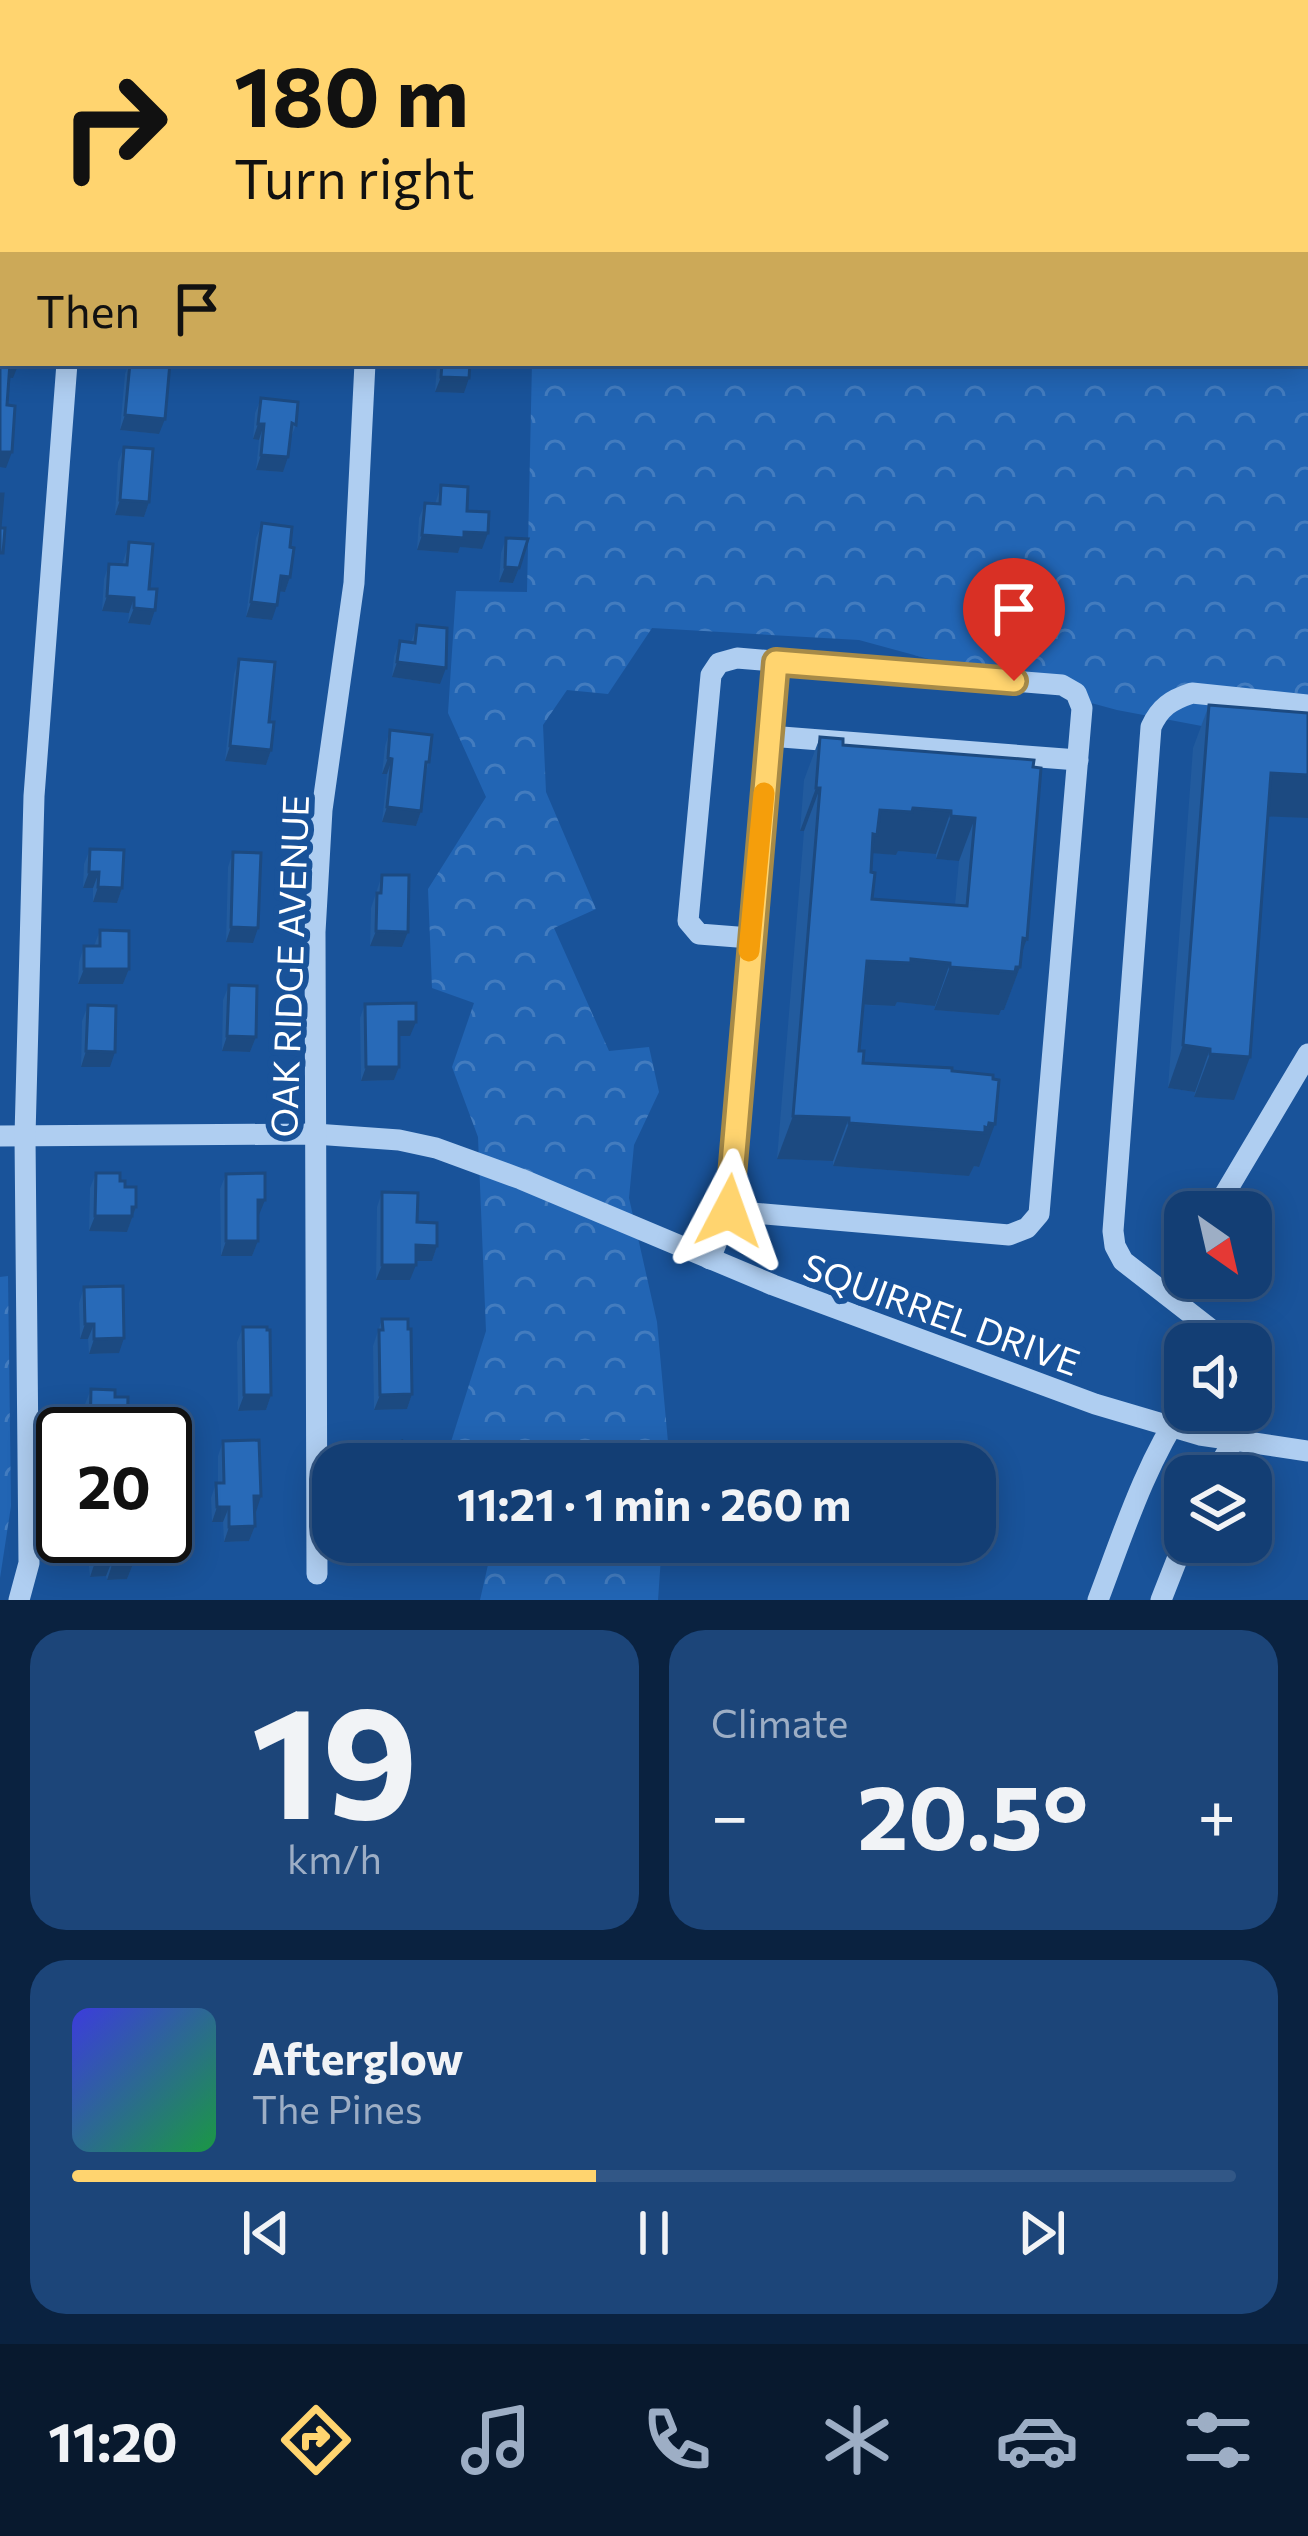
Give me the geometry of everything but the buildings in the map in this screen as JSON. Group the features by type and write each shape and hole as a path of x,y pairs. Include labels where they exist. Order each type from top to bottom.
{"street":[{"path":"20,1600 29,1563 26,1136 34,796 67,366"},
{"name":"OAK RIDGE AVENUE","path":"317,1574 315,932 322,810 354,583 365,366"},
{"path":"729,1211 1009,1235 1027,1228 1039,1214 1082,708 1076,693 1062,685 737,658 719,663 711,676 688,921 699,934 750,938"},
{"path":"710,1259 729,1211 776,662"},
{"path":"1164,1293 1123,1261 1113,1231 1151,727 1159,710 1192,693 1308,705"},
{"path":"769,736 1078,760"},
{"path":"1226,1191 1308,1054"},
{"name":"SQUIRREL DRIVE","path":"0,1136 315,1134 399,1140 436,1148 773,1286 1164,1426"},
{"path":"1171,1299 1203,1323"},
{"path":"1098,1600 1168,1431"},
{"name":"SQUIRREL DRIVE","path":"1185,1431 1308,1450"},
{"path":"1225,1455 1234,1440"},
{"path":"1161,1600 1176,1563"}],"green space":[{"path":"532,366 1308,366 1308,746 1117,710 859,640 652,628 608,694 567,690 543,725 546,792 596,909 554,928 609,1051 649,1047 659,1092 634,1145 629,1198 657,1322 668,1443 451,1443 486,1331 478,1137 452,1067 474,1003 432,988 428,889 486,797 448,713 456,591 527,592"},
{"path":"8,1276 11,1506 0,1578 0,1277"},
{"path":"488,1563 661,1563 658,1600 480,1600"}],"slow traffic":[{"path":"749,951 764,793"}],"route":[{"path":"729,1211 776,662 1014,681"}]}
